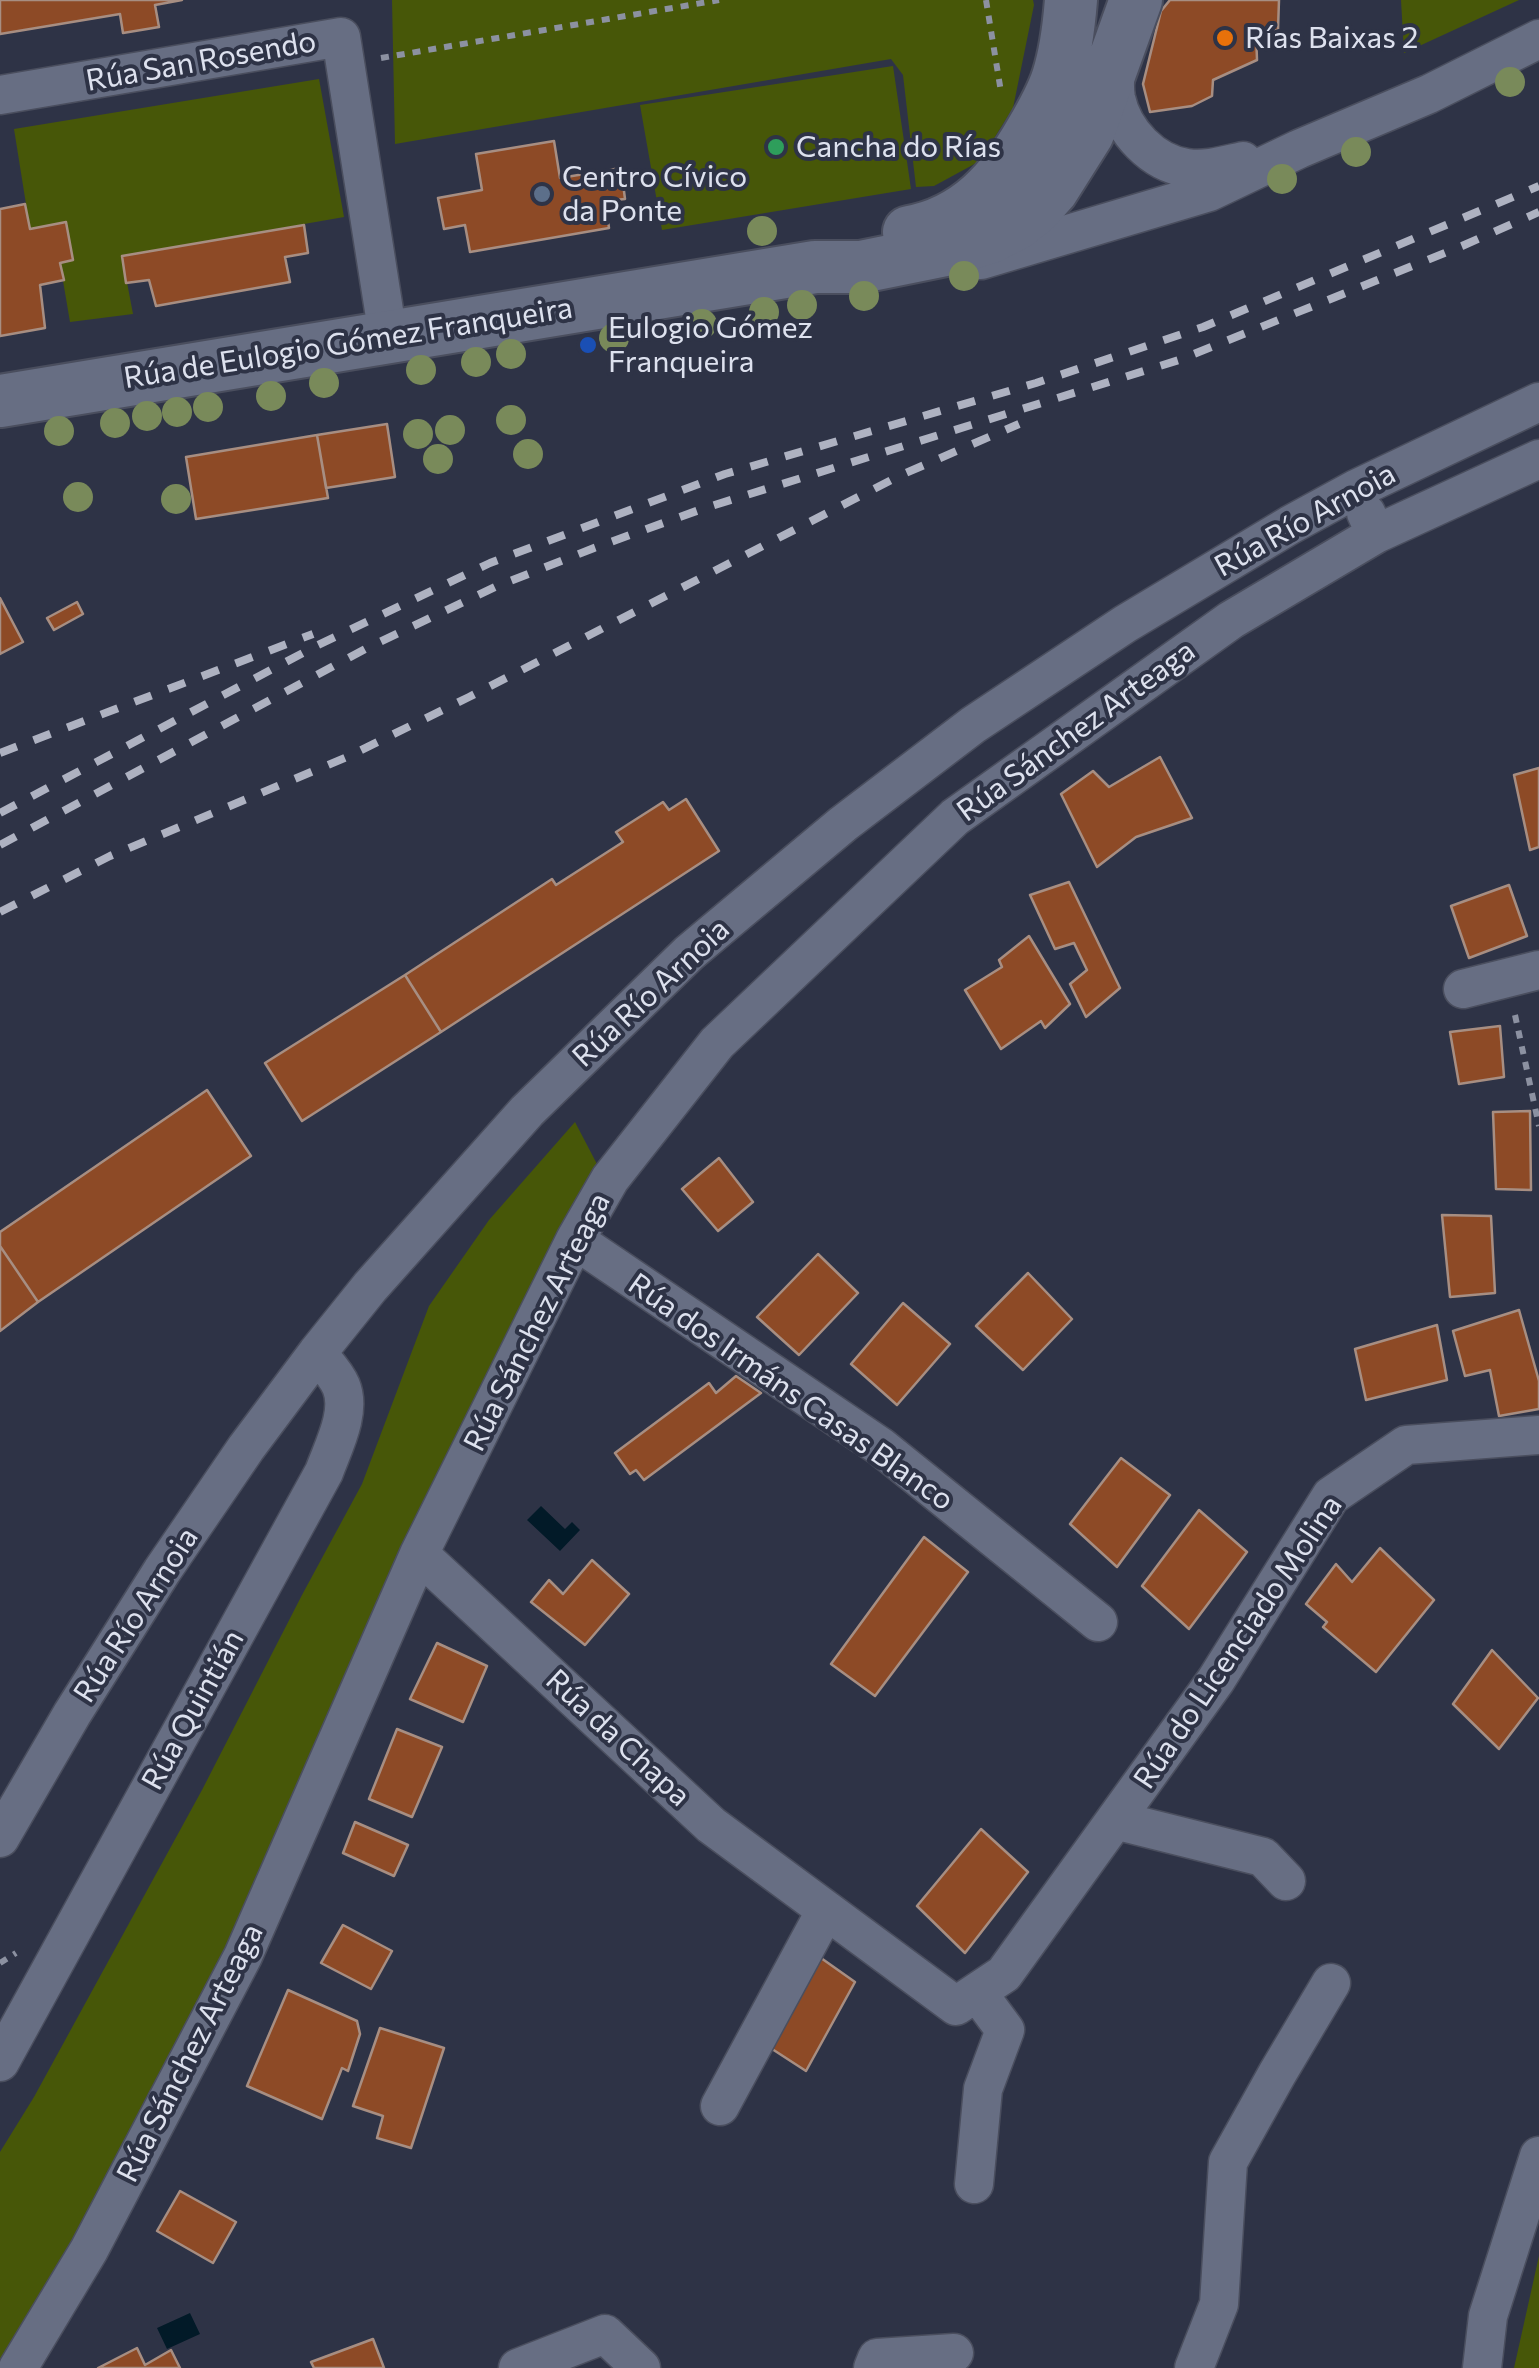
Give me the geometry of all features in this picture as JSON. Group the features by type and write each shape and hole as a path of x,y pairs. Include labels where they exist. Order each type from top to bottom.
{"main road":[{"path":"1033,177 1038,120 1058,77 1073,0"},
{"path":"1033,177 1088,133 1136,0"},
{"name":"Rúa de Eulogio Gómez Franqueira","path":"0,401 815,267 870,239 928,229 970,207 996,184 1033,177"}],"street":[{"name":"Rúa San Rosendo","path":"0,96 341,37 388,336"},
{"path":"751,278 836,288 988,258 1080,232 1209,192 1429,94 1539,39"},
{"path":"1117,50 1116,100 1124,120 1148,150 1170,164 1209,168 1299,150"},
{"path":"1033,177 1061,201 1084,213 1121,217"},
{"name":"Rúa Río Arnoia","path":"0,1838 162,1571 317,1353 370,1287 527,1111 689,953 843,824 973,725 1126,624 1356,489 1539,402"},
{"name":"Rúa Sánchez Arteaga","path":"18,2368 89,2250 243,1956 419,1554 575,1240 610,1178 717,1043 955,817 1231,620 1376,534 1539,459"},
{"path":"1356,489 1376,534"},
{"path":"1463,989 1523,975"},
{"name":"Rúa dos Irmáns Casas Blanco","path":"575,1240 880,1447 1098,1622"},
{"name":"Rúa Quintián","path":"0,2062 324,1472 338,1436 344,1399 340,1384 317,1353"},
{"name":"Rúa do Licenciado Molina","path":"967,1999 1004,1974 1216,1680 1331,1496 1406,1445 1539,1435"},
{"name":"Rúa da Chapa","path":"419,1554 710,1825 826,1910 967,1999 1005,2030 982,2089 974,2184"},
{"name":"Rúa do Licenciado Molina","path":"1115,1820 1263,1857 1286,1881"},
{"path":"720,2106 826,1910"},
{"path":"1194,2368 1219,2304 1228,2162 1331,1983"},
{"path":"1482,2368 1488,2316 1539,2156"},
{"path":"518,2368 605,2334 641,2368"},
{"path":"873,2368 877,2358 954,2354"}],"path":[{"path":"344,64 720,0"},
{"path":"986,0 1033,177"},
{"path":"1523,975 1539,1126"}],"green space":[{"path":"392,0 1033,0 1034,5 1013,108 980,161 934,186 916,187 903,75 891,59 395,144"},
{"path":"1401,0 1519,0 1404,53"},
{"name":"Cancha do Rías","path":"893,66 911,189 662,230 640,105"},
{"path":"319,79 344,217 122,256 133,314 70,322 60,263 73,259 66,223 30,229 14,129"},
{"path":"575,1122 598,1166 188,2038 7,2364 0,2368 0,2152 202,1790 362,1484 429,1306 489,1220"},
{"path":"1539,2256 1539,2368 1514,2368"}],"water":[{"path":"541,1506 565,1529 572,1522 580,1530 560,1551 527,1520"},
{"path":"190,2313 200,2334 167,2349 157,2328"}],"building":[{"path":"0,0 182,0 155,5 159,27 123,33 120,14 0,34"},
{"path":"1170,0 1279,0 1278,30 1256,33 1257,60 1213,80 1212,96 1192,106 1150,112 1143,84 1161,11"},
{"name":"Centro Cívico da Ponte","path":"554,141 560,178 621,168 625,199 605,201 609,228 470,252 465,225 444,229 438,198 482,190 476,154"},
{"path":"25,204 30,229 66,222 73,260 60,263 64,280 40,285 45,328 0,336 0,209"},
{"path":"304,225 308,253 285,257 290,282 156,306 149,280 126,283 122,256"},
{"path":"387,424 395,477 326,488 317,435"},
{"path":"317,435 328,498 196,519 186,457"},
{"path":"0,598 23,642 0,654"},
{"path":"77,602 83,614 54,630 47,618"},
{"path":"1160,757 1192,818 1136,837 1097,867 1061,794 1093,771 1109,787"},
{"path":"1539,768 1539,847 1530,850 1514,775"},
{"path":"686,799 719,851 441,1032 405,975 552,879 556,885 623,842 616,832 663,802 669,810"},
{"path":"1069,882 1120,988 1086,1017 1070,984 1087,970 1074,943 1055,949 1030,895"},
{"path":"1509,885 1527,936 1469,958 1451,906"},
{"path":"1029,936 1070,1004 1045,1028 1041,1021 1001,1049 965,990 1002,967 999,960"},
{"path":"405,975 441,1032 302,1121 265,1063"},
{"path":"1500,1026 1504,1077 1459,1084 1450,1032"},
{"path":"207,1090 251,1156 38,1302 0,1246 0,1232"},
{"path":"1530,1111 1531,1190 1496,1189 1493,1112"},
{"path":"719,1158 753,1202 718,1231 682,1189"},
{"path":"1442,1215 1491,1216 1495,1293 1450,1297"},
{"path":"0,1246 38,1302 0,1331"},
{"path":"818,1254 858,1293 799,1355 757,1317"},
{"path":"1028,1273 1072,1319 1023,1370 976,1326"},
{"path":"903,1303 950,1344 897,1405 851,1364"},
{"path":"1519,1310 1539,1381 1539,1409 1499,1416 1490,1370 1465,1376 1453,1331"},
{"path":"1437,1325 1447,1380 1366,1400 1355,1349"},
{"path":"736,1376 761,1393 644,1480 636,1470 630,1474 615,1453 709,1383 716,1393"},
{"path":"1121,1458 1170,1495 1117,1567 1070,1524"},
{"path":"1199,1510 1247,1552 1189,1629 1142,1586"},
{"path":"924,1537 968,1572 875,1696 831,1664"},
{"path":"1380,1548 1434,1600 1376,1672 1323,1627 1327,1622 1306,1604 1336,1564 1352,1582"},
{"path":"592,1560 629,1594 585,1645 531,1602 549,1580 563,1594"},
{"path":"437,1643 487,1666 463,1722 410,1699"},
{"path":"1492,1650 1538,1698 1499,1749 1453,1704"},
{"path":"397,1729 442,1747 412,1817 369,1799"},
{"path":"355,1822 408,1845 394,1876 343,1853"},
{"path":"981,1829 1028,1872 965,1953 917,1906"},
{"path":"343,1925 392,1951 371,1989 321,1963"},
{"path":"821,1958 855,1982 806,2071 769,2047"},
{"path":"288,1990 357,2021 360,2034 348,2071 342,2068 322,2119 247,2086"},
{"path":"380,2028 444,2048 411,2148 377,2138 383,2116 353,2106"},
{"path":"180,2191 236,2222 213,2263 157,2231"},
{"path":"373,2339 384,2368 314,2368 311,2362"},
{"path":"137,2348 145,2365 171,2350 180,2368 98,2368"}],"railway":[{"path":"0,813 318,645 490,563 725,474 1036,383 1203,327 1539,186"},
{"path":"0,845 367,648 495,587 702,509 1179,360 1539,212"},
{"path":"0,912 110,856 347,757 901,475 1019,424"},
{"path":"0,753 313,634"}],"place":[{"name":"Rías Baixas 2","path":"1225,38"},
{"name":"Cancha do Rías","path":"776,147"},
{"name":"Centro Cívico da Ponte","path":"542,194"},
{"name":"Eulogio Gómez Franqueira","path":"588,345"}]}
